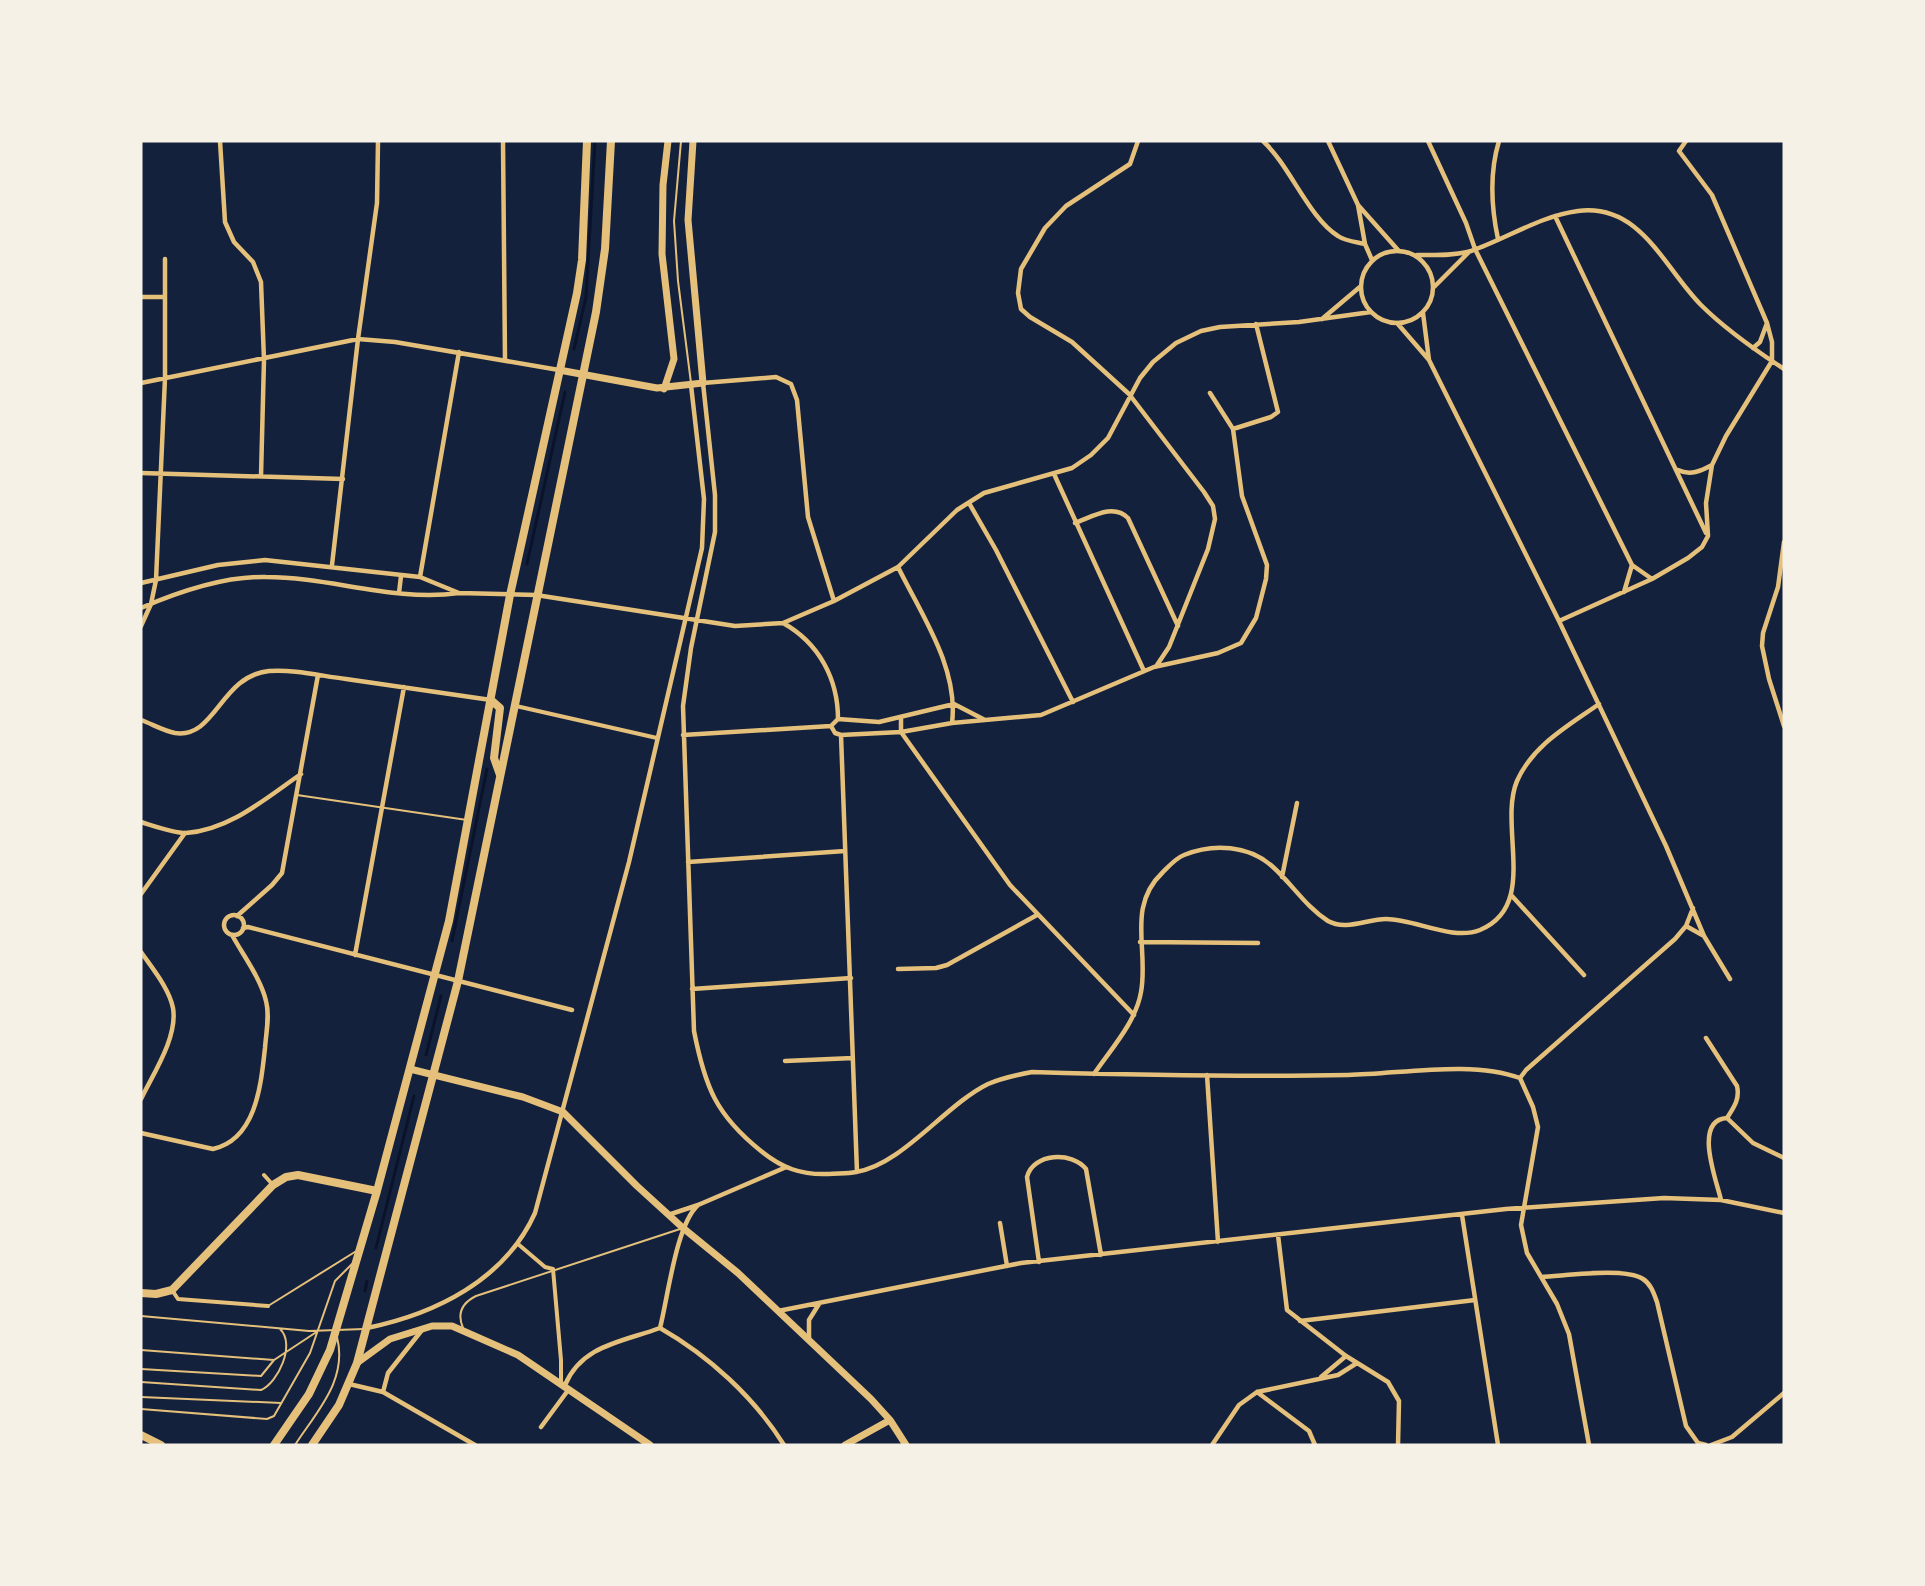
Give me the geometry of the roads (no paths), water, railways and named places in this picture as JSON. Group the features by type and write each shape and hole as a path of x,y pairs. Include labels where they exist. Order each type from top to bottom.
{"main road":[{"path":"274,1445 317,1379 336,1331 377,1191 449,921 470,820 510,595 582,260 587,141"},
{"path":"312,1445 349,1384 357,1363 458,981 516,705 536,596 584,375 605,249 610,141"},
{"path":"664,389 674,359 662,254 663,186 669,141"},
{"path":"559,370 664,389 703,383 688,220 693,141"},
{"path":"491,700 501,708 494,758 501,777"},
{"path":"410,1069 523,1097 563,1112 668,1215 738,1273 809,1341 890,1420 906,1445"},
{"path":"141,1293 156,1294 172,1290 273,1185 286,1177 298,1175 377,1191"},
{"path":"357,1363 390,1339 424,1328 442,1325 465,1331 518,1355 650,1445"},
{"path":"845,1445 890,1420"},
{"path":"141,1435 161,1445"}],"street":[{"path":"220,141 225,222 234,242 253,262 261,282 264,360 261,476"},
{"path":"332,565 358,339 377,202 378,141"},
{"path":"503,141 505,359"},
{"path":"1138,141 1130,164 1066,206 1045,228 1021,269 1018,293 1021,309 1030,317 1072,342 1129,394 1213,506 1214,532 1178,626 1161,662 1154,667"},
{"path":"1263,141 1278,157 1328,228 1340,238 1365,244"},
{"path":"1328,141 1358,205 1365,244 1372,260"},
{"path":"1428,141 1466,223 1473,250 1632,565 1652,579"},
{"path":"1498,239 1491,197 1493,168 1499,141"},
{"path":"1560,621 1652,579 1697,552 1708,537 1706,503 1712,465 1726,436 1772,361 1772,342 1767,323 1712,195 1679,151 1686,141"},
{"path":"1358,205 1398,250"},
{"path":"1417,255 1430,269 1434,287 1429,306 1423,313 1406,322 1387,322 1371,312 1362,295 1361,286 1366,267 1380,254 1398,250 1417,255 1473,250 1555,216 1579,211 1605,213 1624,218 1647,237 1700,303 1726,329 1784,369"},
{"path":"1555,216 1708,537"},
{"path":"1434,287 1473,250"},
{"path":"141,626 151,604 156,580 165,378 165,259"},
{"path":"1321,320 1361,286"},
{"path":"141,297 164,297"},
{"path":"141,608 220,582 265,576 437,596 459,593 536,596 735,626 783,623 834,601 898,567 957,510 969,503 993,490 1072,468 1091,456 1108,438 1123,413 1129,394 1153,362 1176,343 1201,331 1256,324 1321,320 1371,312"},
{"path":"1423,313 1430,360"},
{"path":"1397,323 1430,360 1560,621 1704,936 1730,979"},
{"path":"1753,348 1760,342 1767,323"},
{"path":"1233,429 1276,415 1279,408 1256,324"},
{"path":"141,383 264,360 358,339 505,359 559,370"},
{"path":"420,577 459,352"},
{"path":"834,601 808,518 797,400 791,384 777,377 703,383 715,523 713,549 685,686 683,735 694,1031 702,1072 718,1107 742,1136 784,1168 818,1174 857,1172 879,1164 912,1143 957,1105 987,1085 1009,1076 1032,1072 1346,1075 1478,1068 1520,1078"},
{"path":"367,1329 405,1319 448,1301 480,1280 518,1244 535,1214 629,862 702,548 704,516 691,385"},
{"path":"831,726 835,733 841,735 901,732 952,723 1041,715 1154,667 1232,649 1241,643 1256,618 1266,579 1267,565 1242,496 1233,429 1210,393"},
{"path":"1676,468 1689,473 1699,472 1712,465"},
{"path":"141,473 343,479"},
{"path":"1054,474 1143,671"},
{"path":"969,503 996,550 1073,702"},
{"path":"1076,523 1107,511 1123,513 1128,518 1178,626"},
{"path":"1784,542 1778,587 1763,633 1762,646 1769,679 1784,726"},
{"path":"141,583 244,561 265,560 332,565 420,577 459,593"},
{"path":"1624,592 1632,565"},
{"path":"898,567 946,668 954,704 952,723"},
{"path":"399,593 401,576"},
{"path":"783,623 806,640 824,663 834,686 838,719"},
{"path":"141,720 173,733 193,732 207,721 225,695 251,675 267,671 318,675 491,700"},
{"path":"141,1133 213,1149 236,1134 249,1119 258,1098 267,1007 263,991 232,935 227,932 224,923 228,917 237,915 282,873 318,675"},
{"path":"355,955 404,687"},
{"path":"838,719 871,722 954,704 985,720"},
{"path":"1094,1074 1134,1015 1141,993 1143,966 1140,942 1146,891 1154,879 1181,856 1209,847 1236,849 1258,856 1317,913 1331,923 1348,926 1386,919 1465,933 1479,930 1490,924 1512,896 1511,811 1516,783 1527,763 1542,744 1599,704"},
{"path":"516,705 657,738"},
{"path":"901,717 901,732 1010,885 1134,1015"},
{"path":"683,735 831,726 838,719"},
{"path":"841,735 857,1172"},
{"path":"141,822 185,833 235,819 301,774"},
{"path":"1282,877 1297,803"},
{"path":"141,894 185,833"},
{"path":"688,862 845,851"},
{"path":"1512,896 1584,975"},
{"path":"1520,1078 1526,1070 1686,926 1693,908"},
{"path":"232,935 238,934 243,928 243,922 237,915"},
{"path":"898,969 936,968 947,965 1037,915"},
{"path":"1686,926 1704,936"},
{"path":"243,928 248,927 572,1010"},
{"path":"1140,942 1258,943"},
{"path":"141,952 169,998 174,1017 166,1046 141,1099"},
{"path":"692,989 851,978"},
{"path":"1706,1038 1737,1086 1739,1094 1736,1104 1727,1118"},
{"path":"785,1061 853,1058"},
{"path":"1207,1075 1218,1242"},
{"path":"1520,1078 1533,1107 1538,1127 1521,1225 1527,1253 1557,1304 1569,1334 1589,1445"},
{"path":"1727,1118 1753,1143 1784,1158"},
{"path":"1721,1200 1708,1139 1712,1124 1718,1119 1727,1118"},
{"path":"1039,1262 1027,1177 1029,1168 1036,1162 1061,1157 1080,1161 1086,1169 1101,1255"},
{"path":"668,1215 698,1205 784,1168"},
{"path":"264,1175 273,1185"},
{"path":"778,1311 1007,1266 1462,1215 1664,1198 1721,1200 1784,1213"},
{"path":"660,1328 683,1228 698,1205"},
{"path":"1462,1215 1498,1445"},
{"path":"1000,1223 1007,1266"},
{"path":"1278,1236 1287,1310 1346,1356 1388,1382 1399,1401 1398,1445"},
{"path":"518,1244 545,1267 553,1269 565,1385"},
{"path":"1541,1277 1620,1274 1644,1279 1652,1289 1657,1302 1686,1426 1698,1443 1706,1445"},
{"path":"172,1290 178,1299 268,1306"},
{"path":"1300,1321 1475,1300"},
{"path":"809,1341 809,1320 819,1304"},
{"path":"383,1392 388,1373 424,1328"},
{"path":"541,1427 577,1362 590,1354 660,1328"},
{"path":"660,1328 697,1353 731,1382 755,1406 784,1445"},
{"path":"1319,1378 1346,1356"},
{"path":"1212,1445 1239,1405 1257,1392 1338,1375 1357,1362"},
{"path":"349,1384 383,1392 475,1445"},
{"path":"1257,1392 1310,1431 1315,1445"},
{"path":"1711,1445 1732,1437 1784,1393"}],"lane":[{"path":"681,141 674,221 678,281 691,385"},
{"path":"297,795 470,820"},
{"path":"465,1331 460,1313 466,1301 553,1269 683,1228"},
{"path":"268,1306 360,1249"},
{"path":"141,1409 267,1419 274,1416 310,1353 335,1281 357,1260"},
{"path":"141,1316 280,1329 336,1331 367,1329"},
{"path":"141,1382 261,1390 270,1384 287,1352 287,1338 280,1329"},
{"path":"141,1369 261,1376 274,1360 318,1331"},
{"path":"295,1445 337,1377 341,1352 336,1331"},
{"path":"141,1350 274,1360"},
{"path":"141,1397 281,1403"}],"waterway":[{"path":"574,349 586,297 595,141"},
{"path":"527,564 565,392"},
{"path":"452,941 487,769"},
{"path":"426,1055 441,996"},
{"path":"376,1248 414,1096"},
{"path":"365,1291 367,1281"}]}
